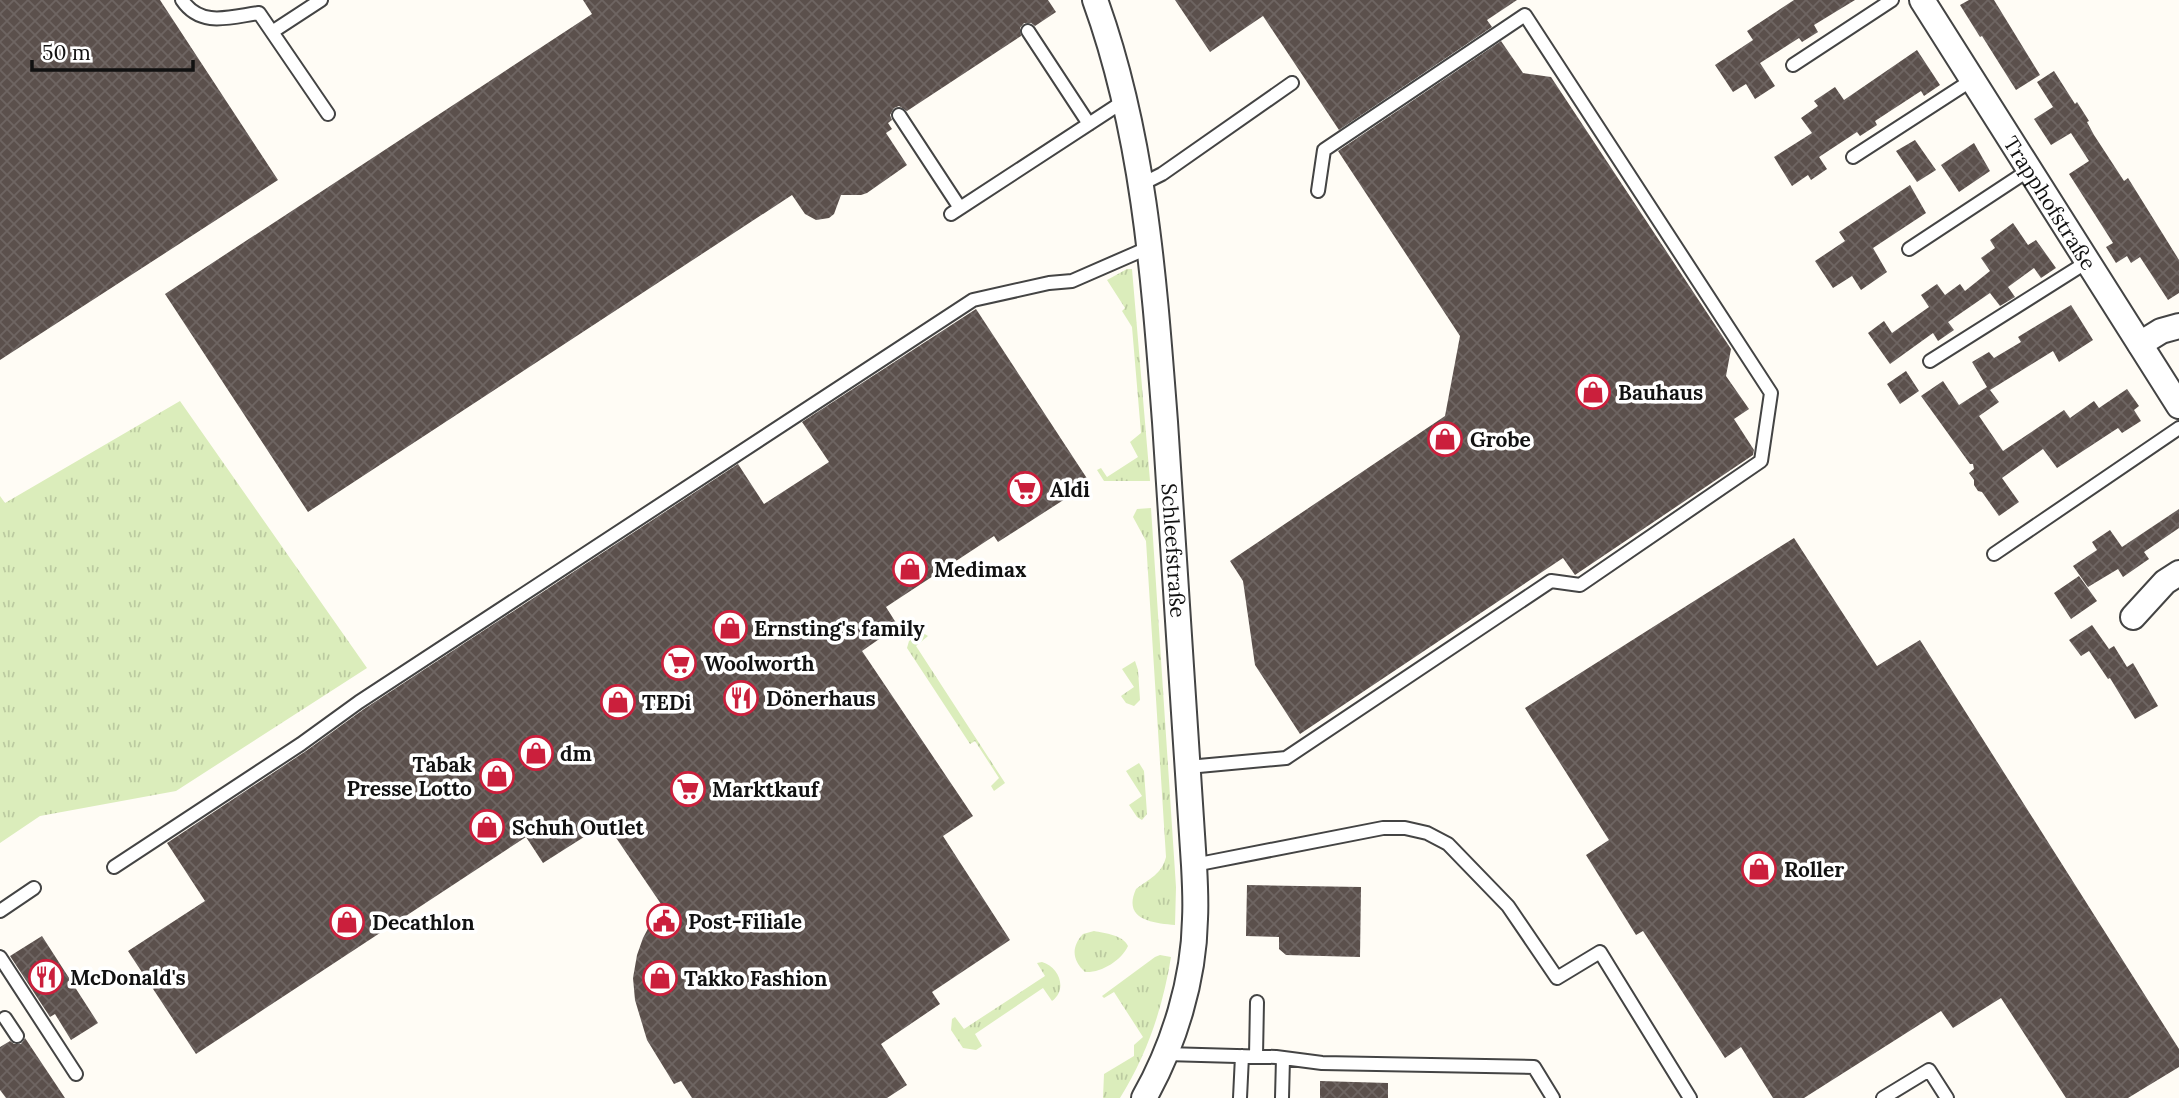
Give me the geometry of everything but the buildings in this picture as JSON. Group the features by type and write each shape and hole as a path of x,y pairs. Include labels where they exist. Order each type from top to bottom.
{"street":[{"name":"Schleefstraße","path":"1095,0 1124,101 1142,184 1150,247 1168,462 1194,865 1193,946 1183,997 1166,1054 1144,1098"},
{"name":"Trapphofstraße","path":"1922,0 2179,406"},
{"path":"2140,344 2161,331 2179,327"},
{"path":"2133,617 2165,582 2179,573"}],"lane":[{"path":"182,0 189,11 208,20 259,13 328,114"},
{"path":"272,32 321,0"},
{"path":"1793,65 1892,0"},
{"path":"1188,767 1286,758 1551,580 1580,584 1761,461 1771,393 1525,15 1324,150 1318,191"},
{"path":"1028,31 1090,124"},
{"path":"1853,157 1972,80"},
{"path":"1142,184 1162,174 1292,83"},
{"path":"899,116 927,168 956,211 1124,101"},
{"path":"1909,249 2029,170"},
{"path":"114,867 301,744 371,694 973,300 1049,283 1072,281 1150,247"},
{"path":"1930,361 2088,261"},
{"path":"1994,554 2179,428"},
{"path":"1194,865 1383,828 1405,828 1427,833 1448,844 1508,906 1557,978 1600,953 1690,1098"},
{"path":"0,911 34,888"},
{"path":"0,957 76,1074"},
{"path":"1256,1056 1257,1002"},
{"path":"5,1018 17,1036"},
{"path":"1166,1054 1256,1056 1322,1063 1534,1067 1553,1098"},
{"path":"1240,1098 1242,1056"},
{"path":"1282,1098 1283,1058"},
{"path":"1883,1098 1928,1070 1947,1098"}],"green space":[{"path":"1132,269 1150,481 1104,481 1097,470 1101,468 1107,477 1138,457 1130,442 1141,433 1132,327 1122,311 1125,308 1107,280"},
{"path":"180,401 367,668 176,791 40,816 0,843 0,496 5,503"},
{"path":"1151,508 1176,887 1175,925 1142,918 1133,907 1136,889 1158,872 1166,857 1146,541 1133,517 1137,509"},
{"path":"923,633 928,636 916,646 1005,783 994,791 991,786 999,778 975,741 970,744 907,648 909,641"},
{"path":"1135,661 1140,700 1134,706 1126,703 1121,696 1134,687 1122,669"},
{"path":"1139,763 1144,771 1147,814 1142,820 1129,805 1142,796 1126,771"},
{"path":"1094,931 1118,937 1128,946 1121,957 1110,965 1085,972 1075,958 1076,944 1083,934"},
{"path":"1160,955 1171,957 1146,1048 1120,1098 1103,1098 1104,1074 1134,1056 1134,1045 1143,1037 1114,992 1104,998 1102,996"},
{"path":"1042,962 1057,973 1060,991 1057,996 1052,1001 1043,988 975,1034 982,1046 976,1050 963,1048 951,1030 952,1019 955,1017 964,1029 1045,976 1037,963"}],"place":[{"name":"Bauhaus","path":"1593,392"},
{"name":"Grobe","path":"1445,439"},
{"name":"Aldi","path":"1025,489"},
{"name":"Medimax","path":"910,569"},
{"name":"Ernsting's family","path":"730,628"},
{"name":"Woolworth","path":"679,663"},
{"name":"Dönerhaus","path":"741,698"},
{"name":"TEDi","path":"618,702"},
{"name":"dm","path":"536,753"},
{"name":"Tabak Presse Lotto","path":"497,776"},
{"name":"Marktkauf","path":"688,789"},
{"name":"Schuh Outlet","path":"487,827"},
{"name":"Roller","path":"1759,869"},
{"name":"Post-Filiale","path":"664,921"},
{"name":"Decathlon","path":"347,922"},
{"name":"McDonald's","path":"46,977"},
{"name":"Takko Fashion","path":"660,978"}]}
